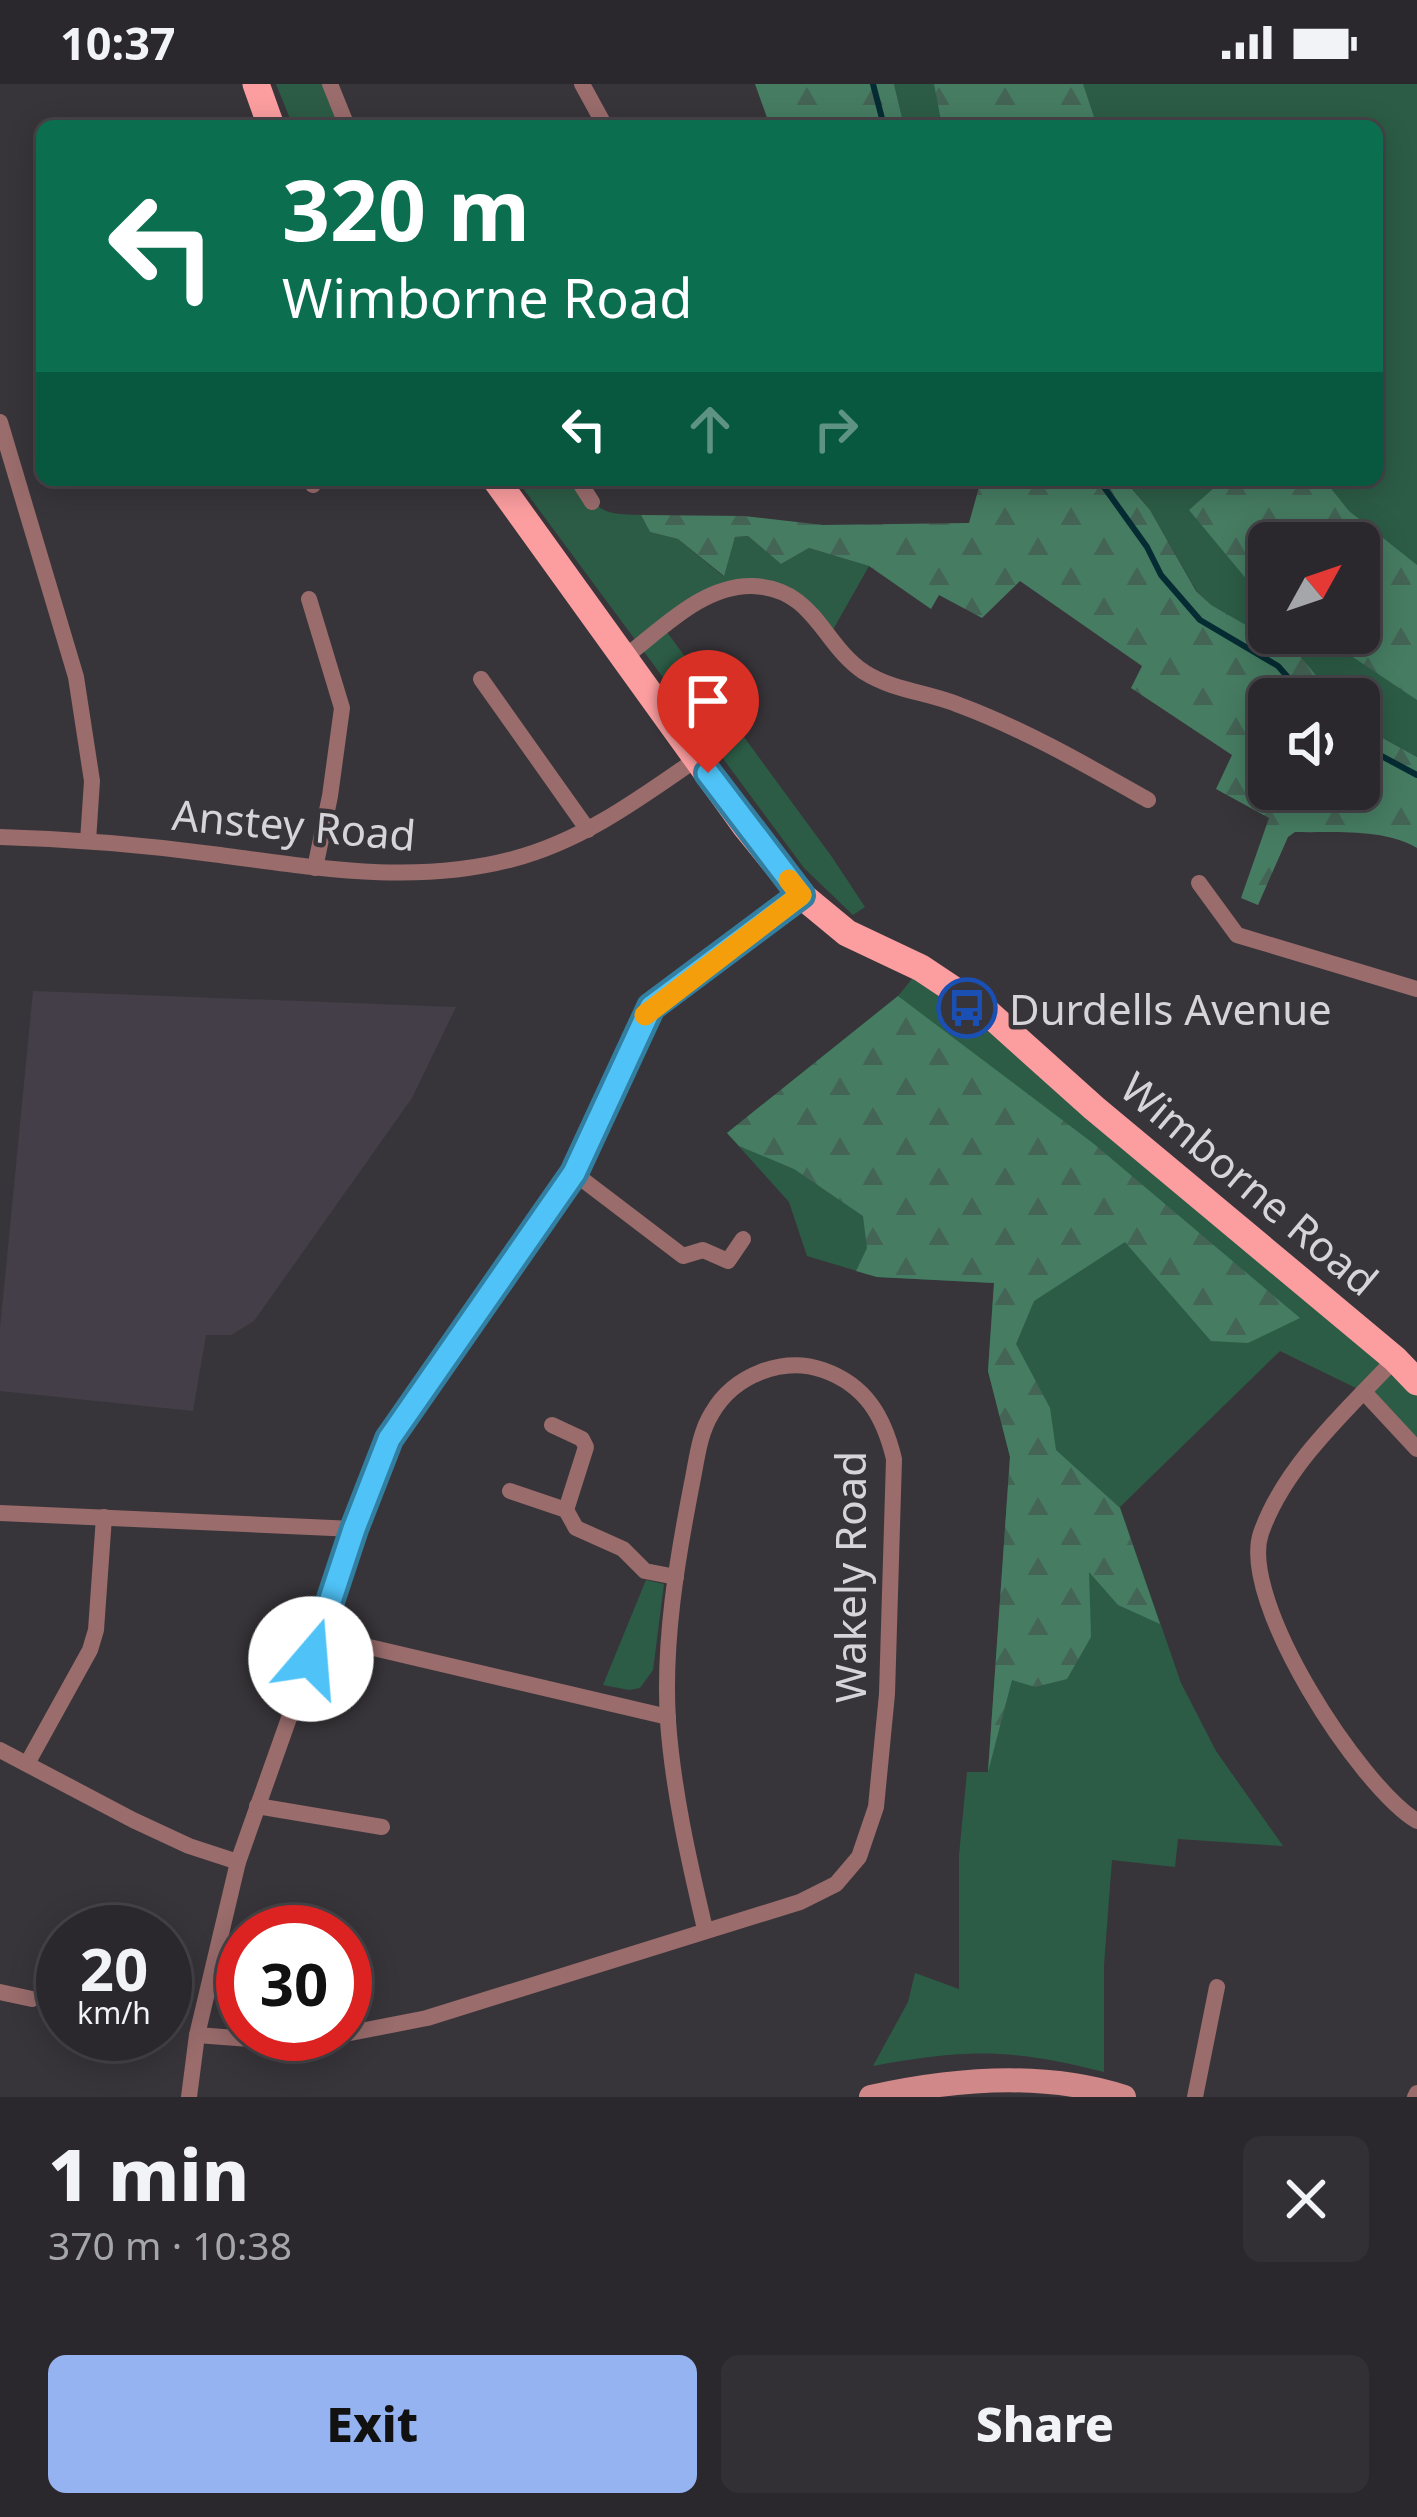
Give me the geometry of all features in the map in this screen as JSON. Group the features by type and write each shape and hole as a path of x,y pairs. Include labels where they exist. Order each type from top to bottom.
{"main road":[{"path":"256,84 262,120"},
{"name":"Wimborne Road","path":"500,486 801,895 847,933 921,968 987,1012 1417,1382"}],"street":[{"path":"330,84 345,120"},
{"path":"582,84 602,120"},
{"path":"0,422 76,677 92,781 88,841"},
{"path":"582,486 592,502"},
{"path":"626,656 710,595 753,586 777,591 816,616 856,666 878,681 960,705 1148,800"},
{"path":"309,599 342,708 315,868"},
{"path":"481,679 588,830"},
{"name":"Anstey Road","path":"0,837 88,841 364,873 430,873 515,859 588,830 698,758"},
{"path":"1199,884 1237,935 1417,988"},
{"path":"189,2097 197,2036 238,1862 389,1439 574,1173 651,1007 801,895"},
{"path":"574,1173 683,1256 703,1250 728,1261 743,1239"},
{"path":"1395,1359 1290,1478 1259,1536 1264,1589 1300,1678 1354,1758 1402,1812 1417,1821"},
{"name":"Wakely Road","path":"372,2029 427,2018 820,1894 846,1873 870,1834 887,1694 894,1459 888,1435 864,1394 836,1375 791,1364 766,1369 730,1392 712,1411 702,1434 676,1577 668,1718 678,1800 704,1929"},
{"path":"1364,1392 1417,1449"},
{"path":"552,1425 582,1439 586,1447 566,1510"},
{"path":"510,1491 566,1510 576,1528 623,1549 645,1571 676,1577"},
{"path":"0,1513 354,1529"},
{"path":"28,1762 96,1630 104,1517"},
{"path":"318,1635 668,1718"},
{"path":"0,1750 133,1820 238,1862"},
{"path":"256,1806 382,1827"},
{"path":"1195,2097 1217,1987"},
{"path":"0,1992 32,1999"},
{"name":"Wakely Road","path":"197,2036 216,2037"},
{"path":"871,2097 991,2081 1044,2081 1124,2097"}],"shaded area":[{"path":"33,991 456,1007 412,1098 254,1321 231,1335 206,1335 193,1411 0,1391 0,1329"}],"green space":[{"path":"276,84 330,84 345,120 291,120"},
{"path":"755,84 894,84 903,120 768,120"},
{"path":"894,84 1417,84 1417,757 1380,737 1380,678 1318,678 1296,654 1380,654 1380,522 1248,522 1248,627 1210,605 1196,590 1150,510 1129,486 1383,486 1383,120 903,120"},
{"path":"934,84 1083,84 1095,120 941,120"},
{"path":"521,486 582,486 603,510 641,515 650,532 678,539 723,576 735,537 748,536 781,564 809,548 869,566 830,635 798,601 729,588 664,628 865,907 853,915 804,868"},
{"path":"979,486 1129,486 1150,510 1196,591 1248,626 1248,654 1297,654 1318,678 1248,678 1248,807 1216,789 1232,755 1131,688 1142,666 1020,581 982,618 939,595 931,609 869,566 809,548 781,564 748,536 735,537 724,576 678,539 650,532 641,515 744,516 823,525 969,523"},
{"path":"1216,486 1329,486 1363,522 1248,522 1248,581 1189,510"},
{"path":"1380,536 1417,565 1417,700 1348,654 1380,654"},
{"path":"1380,737 1417,757 1417,848 1373,834 1295,832 1288,837 1258,905 1241,898 1269,818 1254,810 1380,810"},
{"path":"921,968 1417,1382 1417,1449 1364,1392 1280,1351 1120,1507 1181,1683 1216,1751 1283,1846 1178,1839 1175,1867 1112,1860 1104,1965 1104,2072 988,2054 873,2066 908,2002 915,1973 959,1989 959,1855 967,1772 988,1772 1010,1456 988,1371 994,1283 877,1277 807,1256 789,1202 727,1133 898,996"},
{"path":"898,996 1094,1144 1300,1318 1248,1343 1211,1341 1125,1242 1034,1301 1016,1344 1050,1408 1056,1450 1120,1508 1160,1624 1118,1605 1089,1572 1091,1637 1067,1679 1035,1687 1012,1680 988,1772 1010,1457 988,1371 994,1283 877,1277 856,1271 867,1248 863,1216 794,1169 739,1146 727,1133"},
{"path":"646,1580 664,1584 653,1670 640,1688 603,1685"}],"waterway":[{"path":"873,84 882,120"},
{"path":"1103,486 1161,575 1200,620 1278,666 1289,678"},
{"path":"1380,755 1417,775"}],"slow traffic":[{"path":"645,1015 801,895 789,880"}],"place":[{"name":"Durdells Avenue","path":"967,1008"}],"route":[{"path":"311,1659 389,1439 574,1173 644,1017 651,1007 801,895 708,773"}]}
